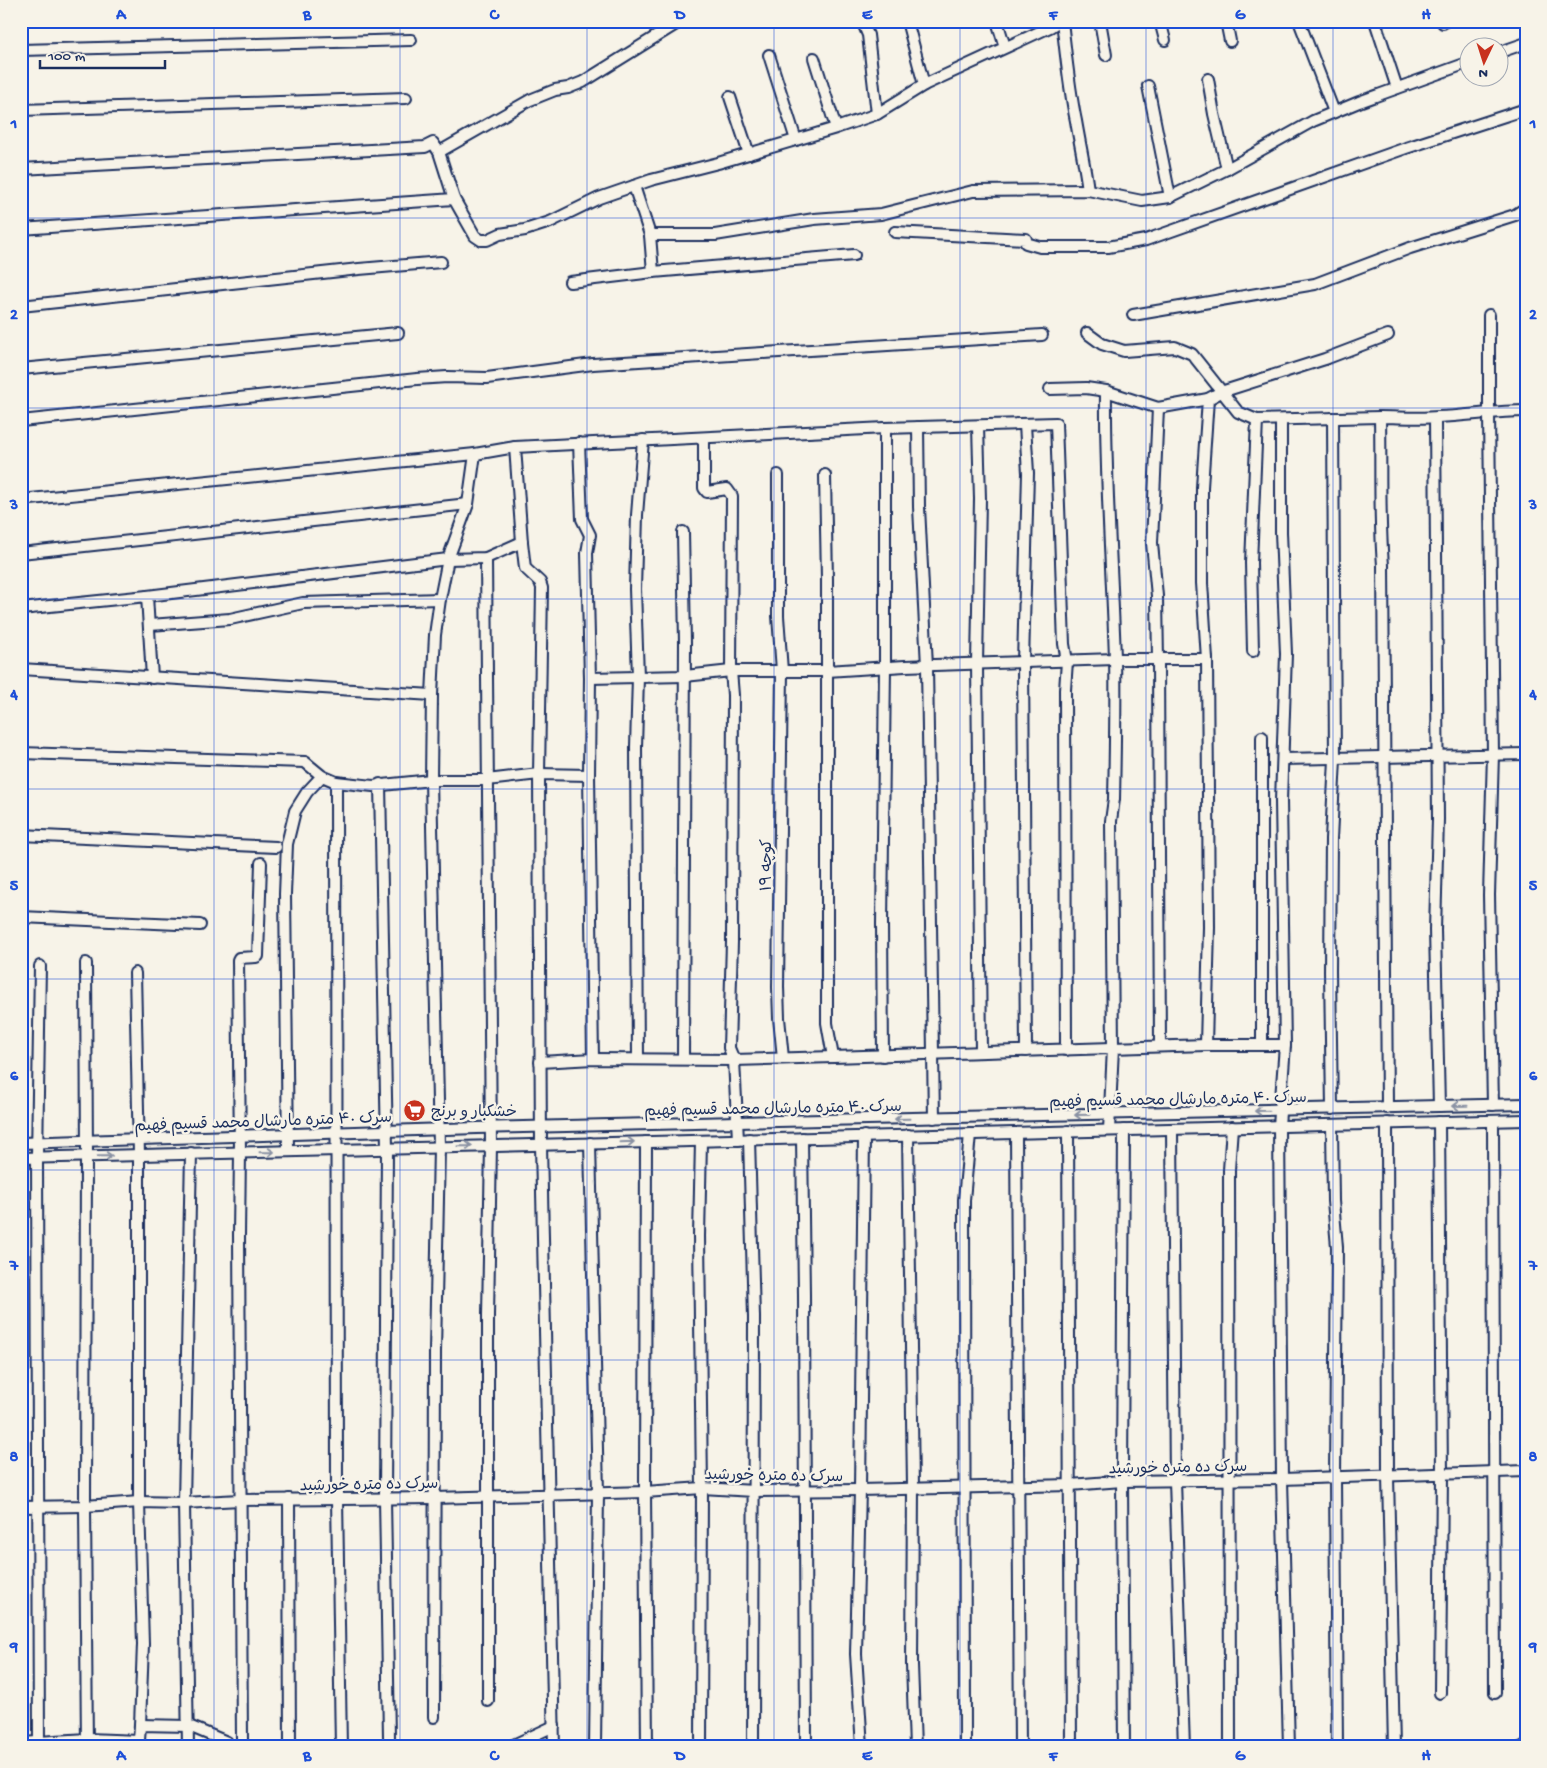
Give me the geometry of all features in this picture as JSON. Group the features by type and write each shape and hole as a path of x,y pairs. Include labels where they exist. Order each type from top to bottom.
{"street":[{"path":"439,152 530,100 583,82 681,21"},
{"path":"862,21 868,35 877,114"},
{"path":"907,21 924,85"},
{"path":"998,21 1005,48"},
{"path":"21,169 425,147 433,143 439,152 454,199 475,236 481,240 487,240 500,234 525,230 550,222 599,198 634,186 749,154 877,114 924,85 1061,21 1076,122 1084,153 1088,190"},
{"path":"1100,21 1106,54"},
{"path":"1160,21 1165,40"},
{"path":"1226,21 1230,41"},
{"path":"1299,21 1334,112"},
{"path":"1375,21 1397,88"},
{"path":"21,50 411,40"},
{"path":"1510,49 1526,43"},
{"path":"769,55 796,140"},
{"path":"814,58 836,128"},
{"path":"650,235 715,235 814,219 881,214 973,191 1088,190 1142,201 1170,197 1227,169 1313,121 1460,66"},
{"path":"1208,79 1227,169"},
{"path":"1148,86 1170,197"},
{"path":"730,96 749,154"},
{"path":"21,110 406,98"},
{"path":"895,232 1026,239 1026,243 1040,247 1108,247 1146,240 1406,148 1526,109"},
{"path":"634,186 650,235 654,272"},
{"path":"21,229 454,199"},
{"path":"1134,315 1315,284 1410,248 1515,215 1526,208"},
{"path":"570,282 654,272 854,255"},
{"path":"21,306 359,269 441,262"},
{"path":"1490,315 1488,414 1493,754 1489,895 1492,1105"},
{"path":"21,370 398,333"},
{"path":"1086,333 1102,344 1124,351 1175,348 1192,354 1238,412 1257,420 1380,417 1435,418 1488,414 1499,411 1526,411"},
{"path":"21,420 417,379 447,377 487,378 602,364 1042,335"},
{"path":"1050,389 1086,388 1106,391 1158,408 1208,399 1221,392 1325,360 1388,335"},
{"path":"1106,391 1106,490 1115,660 1114,799 1111,821 1113,1048 1109,1130"},
{"path":"1206,1045 1209,927 1207,659 1202,583 1202,487 1208,399"},
{"path":"1158,408 1152,543 1157,596 1160,1046"},
{"path":"1380,417 1381,471 1379,524 1383,565 1387,1108"},
{"path":"1332,418 1335,759 1331,840 1332,1109"},
{"path":"1435,418 1438,756 1435,930 1438,1106"},
{"path":"1253,651 1251,563 1257,420"},
{"path":"1280,420 1281,532 1286,654 1281,801 1285,1046 1280,1126 1282,1479 1289,1747"},
{"path":"21,500 475,454 515,448 885,428 1056,423 1064,644 1067,661 1065,690 1066,1050"},
{"path":"1026,425 1028,474 1023,663 1026,1051"},
{"path":"978,426 980,499 977,664 981,1052"},
{"path":"918,427 918,507 927,666 934,1118"},
{"path":"883,1056 885,428"},
{"path":"704,438 704,488 707,492 727,489 732,496 731,671 733,694 729,1048 734,1060 737,1122 743,1140 754,1317 753,1747"},
{"path":"638,1058 636,756 638,677 635,588 637,515 643,440"},
{"path":"579,444 582,519 590,535 587,553 590,678 589,775 592,1059"},
{"path":"515,448 525,568 540,582 542,588 539,774 540,1062 554,1747"},
{"path":"434,1717 434,1352 439,1147 431,780 432,695 435,635 440,599 448,559 468,504 475,454"},
{"name":"کوچه ۱۹","path":"778,475 778,616 782,671 778,987 783,1058"},
{"path":"825,475 827,1023 833,1058"},
{"path":"21,554 468,504"},
{"path":"683,532 685,676 683,1059"},
{"path":"21,609 147,596 448,559 486,558 522,542"},
{"path":"486,558 491,1128 488,1315 488,1701"},
{"path":"147,596 152,678"},
{"path":"150,625 230,619 303,603 440,599"},
{"path":"590,678 685,676 731,671 827,671 1067,661 1207,659"},
{"path":"21,669 432,695"},
{"path":"1262,737 1262,1045"},
{"path":"21,753 305,762 322,776 336,782 373,786 431,780 487,780 539,774 589,775"},
{"path":"1283,759 1526,754"},
{"path":"288,1151 285,903 287,844 295,812 307,792 322,776"},
{"path":"336,782 337,1499 341,1747"},
{"path":"380,784 387,1148 385,1498 390,1737"},
{"path":"21,835 276,847"},
{"path":"242,1741 238,960 239,958 258,956 261,863"},
{"path":"21,917 200,925"},
{"path":"86,963 85,1506 88,1743"},
{"path":"39,1745 37,1142 40,966"},
{"path":"21,1743 39,1745 139,1741 143,1644 139,1502 139,1139 135,973"},
{"path":"540,1062 638,1058 734,1060 833,1058 1206,1045 1285,1046"},
{"name":"سرک ۴۰ متره مارشال محمد قسیم فهیم","path":"21,1143 491,1128 1526,1104"},
{"name":"سرک ۴۰ متره مارشال محمد قسیم فهیم","path":"21,1158 1526,1120"},
{"path":"1493,1121 1494,1693"},
{"path":"1439,1122 1442,1475 1440,1694"},
{"path":"1387,1123 1388,1476 1394,1747"},
{"path":"1332,1125 1333,1201 1337,1247 1335,1477 1337,1747"},
{"path":"1230,1747 1228,1479 1229,1170 1232,1127"},
{"path":"1172,1129 1175,1480 1184,1747"},
{"path":"1124,1130 1122,1481 1124,1747"},
{"path":"1068,1131 1071,1747"},
{"path":"1016,1133 1020,1747"},
{"path":"965,1747 964,1200 970,1134"},
{"path":"908,1135 913,1488 912,1665 915,1747"},
{"path":"862,1747 856,1654 864,1136"},
{"path":"802,1138 806,1747"},
{"path":"701,1141 699,1236 702,1488 701,1747"},
{"path":"646,1142 645,1492 647,1747"},
{"path":"590,1144 598,1493 595,1747"},
{"path":"188,1747 184,1502 191,1153"},
{"name":"سرک ده متره خورشید","path":"21,1507 85,1506 139,1502 434,1498 645,1492 702,1488 754,1491 1070,1485 1122,1481 1282,1479 1526,1471"},
{"path":"289,1499 290,1747"},
{"path":"140,1725 189,1726 226,1742 229,1747"},
{"path":"509,1747 554,1726"},
{"path":"1522,1747 1526,1746"}],"place":[{"name":"خشکبار و برنج","path":"415,1110"}]}
